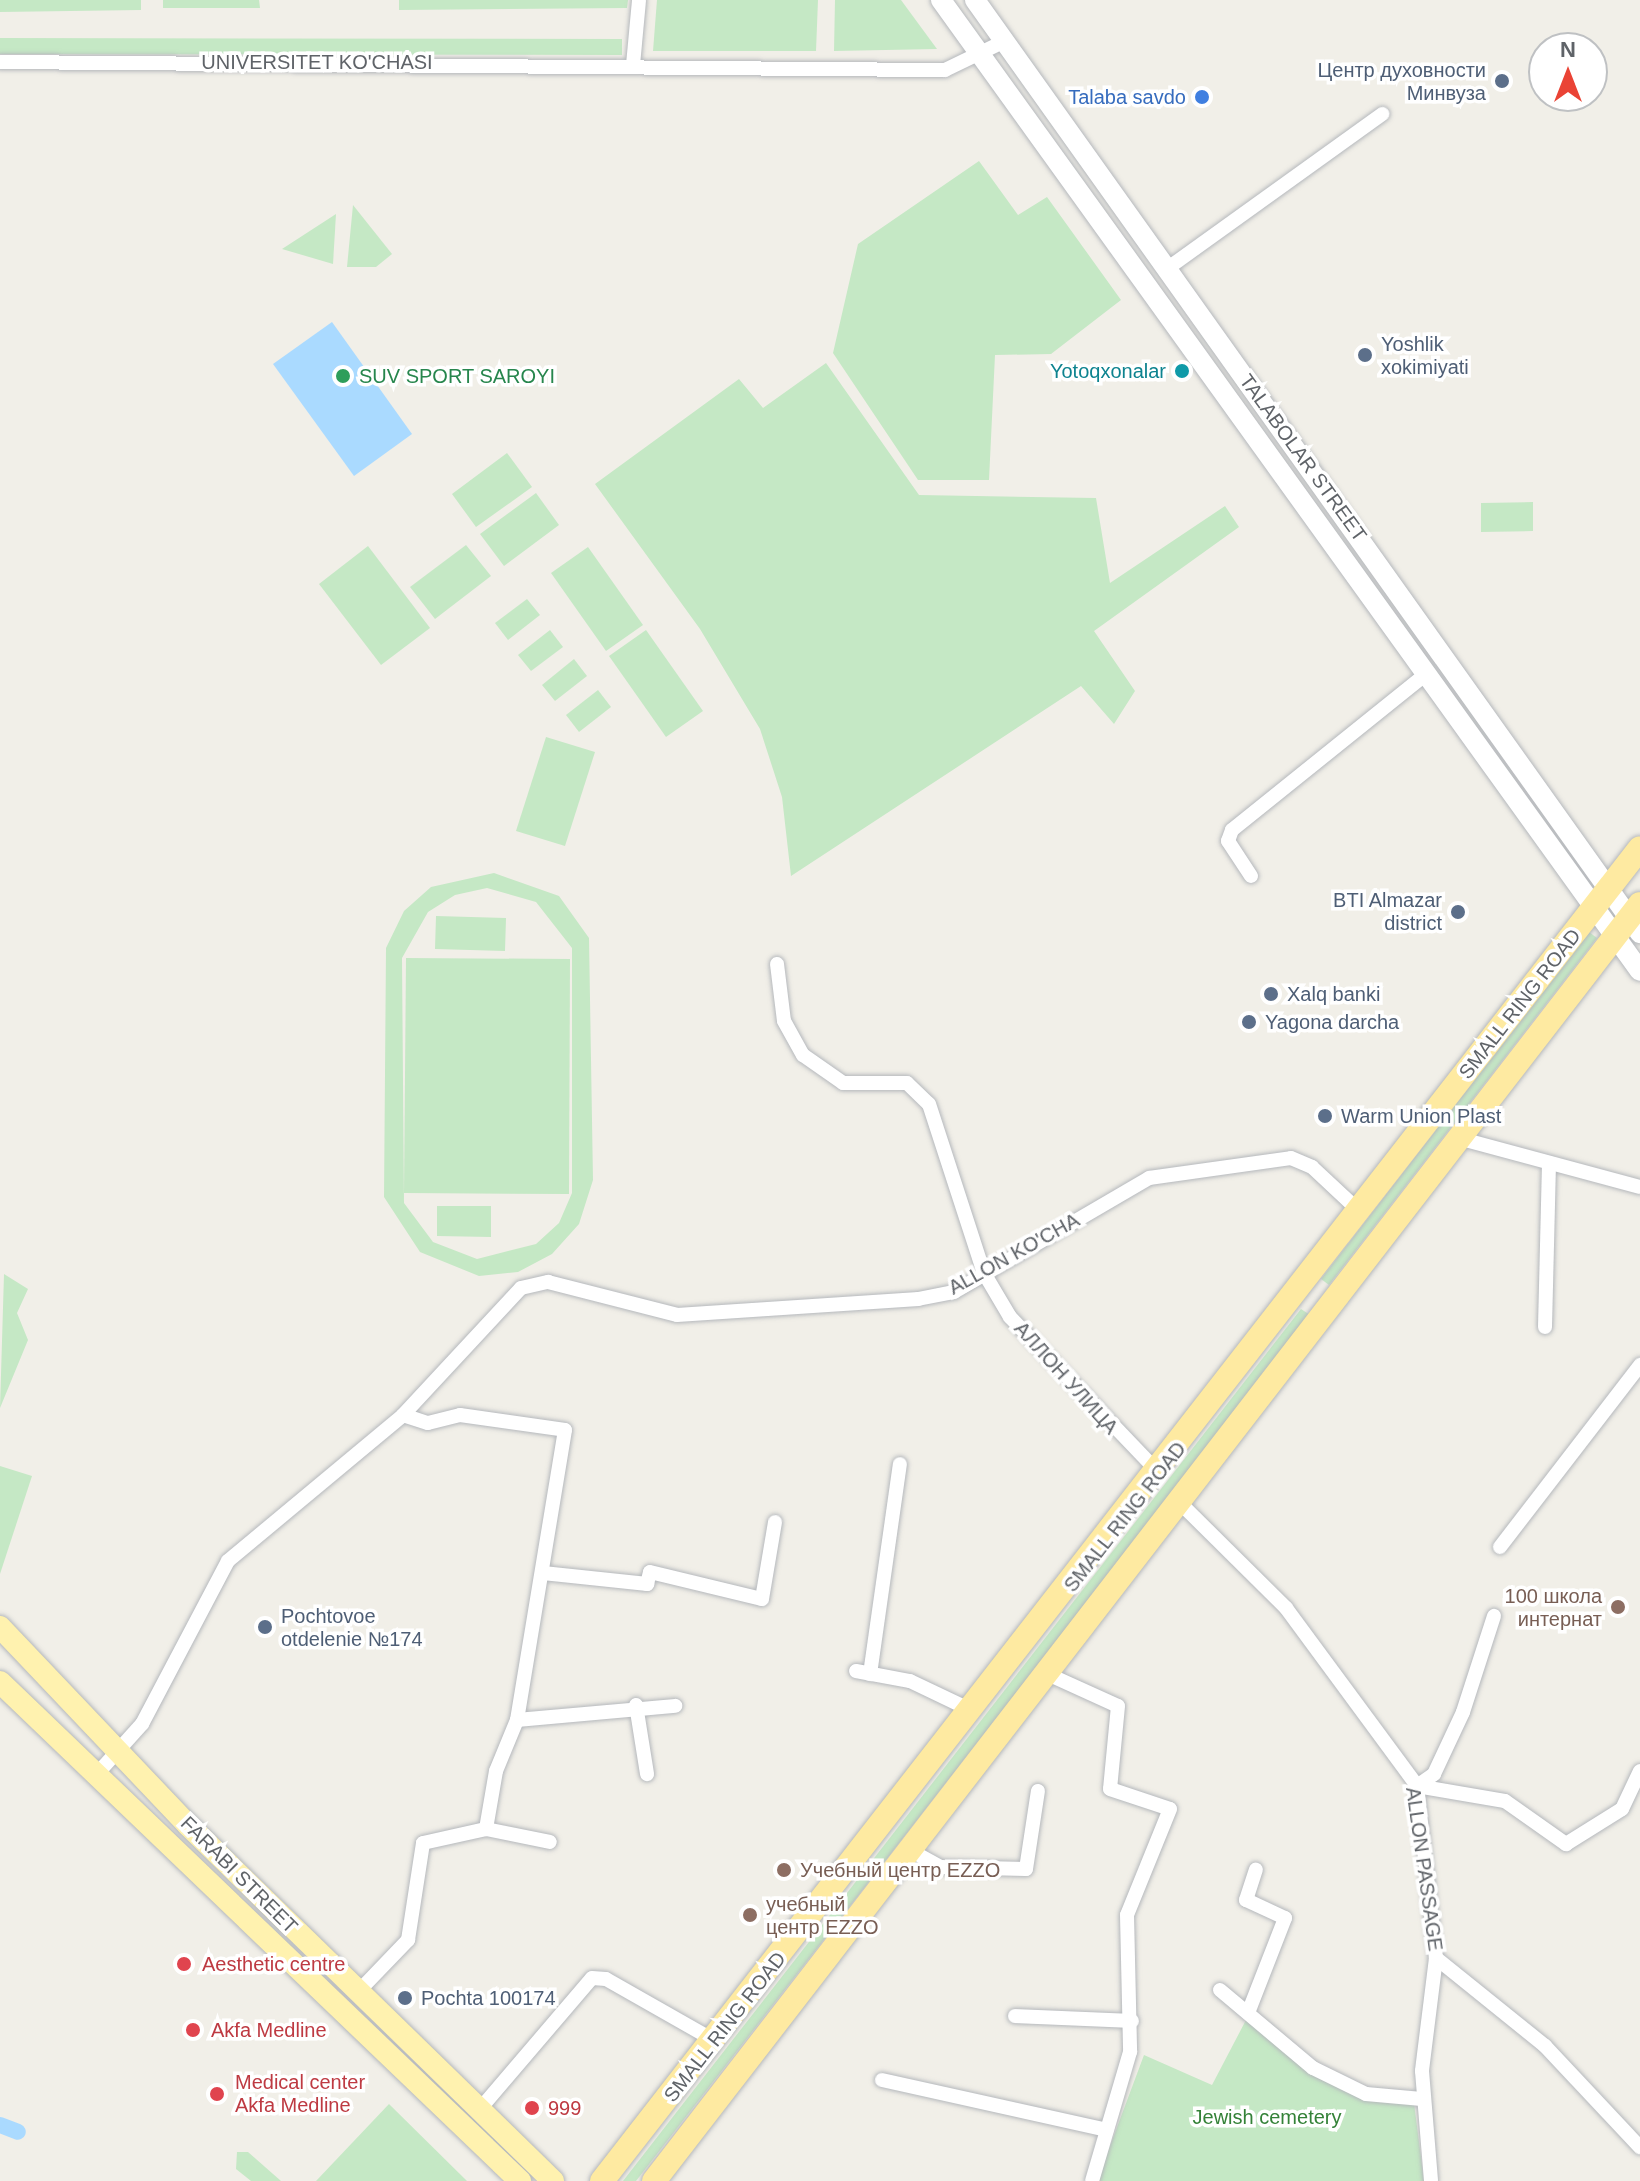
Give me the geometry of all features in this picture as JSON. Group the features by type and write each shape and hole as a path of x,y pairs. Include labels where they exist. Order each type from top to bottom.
{"highway":[{"name":"SMALL RING ROAD","path":"602,2181 1160,1473 1640,848"},
{"name":"SMALL RING ROAD","path":"654,2181 1176,1499 1329,1310 1631,923"},
{"path":"1300,1289 1329,1310"}],"main road":[{"name":"TALABOLAR STREET","path":"941,0 1592,910 1631,923"},
{"name":"TALABOLAR STREET","path":"975,0 1447,659 1631,923"},
{"path":"1278,467 1299,452"},
{"path":"1426,674 1447,659"},
{"path":"1631,923 1640,971"},
{"name":"FARABI STREET","path":"0,1627 117,1753 357,1993 553,2181"},
{"name":"FARABI STREET","path":"0,1682 520,2181"}],"street":[{"path":"633,65 639,0"},
{"name":"UNIVERSITET KO'CHASI","path":"0,62 945,70 982,57 1005,41"},
{"path":"1168,268 1382,114"},
{"path":"1251,876 1228,841 1232,830 1426,674"},
{"name":"АЛЛОН УЛИЦА","path":"777,964 784,1021 803,1055 843,1083 907,1083 929,1104 984,1273 1010,1317 1160,1473"},
{"path":"1462,1139 1640,1187"},
{"name":"ALLON KO'CHA","path":"403,1415 479,1341 513,1296 548,1282 677,1315 918,1299 954,1292 1149,1178 1201,1166 1291,1158 1312,1167 1359,1211"},
{"path":"1545,1327 1549,1163"},
{"path":"1500,1547 1640,1365"},
{"path":"96,1775 142,1724 228,1561 403,1415 428,1423 460,1415 565,1430 543,1573 530,1605 517,1720 496,1771 486,1829"},
{"path":"900,1464 863,1672 910,1681 973,1712"},
{"name":"ALLON PASSAGE","path":"1176,1499 1286,1608 1417,1786 1436,1958 1422,2099 1431,2181"},
{"path":"543,1573 647,1584 650,1572 762,1599 775,1522"},
{"path":"1417,1786 1434,1774 1463,1712 1494,1616"},
{"path":"1043,1672 1118,1706 1110,1789 1170,1809 1127,1915 1132,2021 1092,2181"},
{"path":"517,1720 636,1705 675,1706"},
{"path":"636,1705 647,1774"},
{"path":"1417,1786 1505,1801 1566,1844 1622,1809 1640,1771"},
{"path":"908,1849 941,1867 1026,1869 1038,1791"},
{"path":"357,1993 408,1940 423,1843 486,1829 550,1842"},
{"path":"1248,2013 1285,1918 1246,1900 1256,1870"},
{"path":"1436,1958 1545,2046 1640,2147"},
{"path":"480,2109 592,1978 606,1979 715,2041"},
{"path":"1220,1990 1313,2068 1366,2094 1422,2099"},
{"path":"1015,2016 1132,2021"},
{"path":"882,2080 1107,2130"}],"green space":[{"path":"0,0 141,0 141,10 0,12"},
{"path":"163,0 259,0 260,8 163,8"},
{"path":"399,0 628,0 627,8 399,10"},
{"path":"657,0 818,0 816,51 653,51"},
{"path":"835,0 901,0 937,49 834,51"},
{"path":"0,38 622,39 622,55 0,54"},
{"path":"979,161 1018,215 1047,197 1121,300 1051,354 995,355 989,480 918,480 833,353 858,244"},
{"path":"353,205 392,254 376,267 347,267"},
{"path":"336,214 333,264 282,249"},
{"path":"826,363 919,495 1096,498 1110,583 1225,506 1239,527 1094,631 1135,691 1114,724 1081,686 791,876 782,797 760,729 700,629 595,484 739,379 763,408"},
{"path":"507,453 532,487 476,527 452,494"},
{"path":"536,493 559,525 504,566 480,534"},
{"path":"1533,502 1533,531 1481,532 1481,503"},
{"path":"466,545 491,576 435,619 410,587"},
{"path":"368,546 430,628 381,665 319,584"},
{"path":"588,547 643,625 606,651 551,573"},
{"path":"527,599 540,615 508,640 495,623"},
{"path":"550,630 563,647 531,671 518,655"},
{"path":"646,630 703,711 666,737 609,656"},
{"path":"574,659 587,676 555,701 542,685"},
{"path":"598,690 611,707 579,732 566,715"},
{"path":"546,737 595,752 565,846 516,831"},
{"path":"494,873 559,896 589,938 593,1180 579,1224 552,1254 518,1272 479,1276 420,1252 384,1197 386,948 404,911 431,887","holes":["487,888 536,902 572,948 572,1193 559,1223 536,1244 477,1259 433,1242 404,1203 402,958 428,912 455,895"]},
{"path":"436,916 506,918 505,951 435,949"},
{"path":"1589,932 1597,938 1329,1285 1321,1279"},
{"path":"406,958 570,959 569,1194 404,1193"},
{"path":"437,1206 491,1206 491,1237 437,1236"},
{"path":"4,1274 28,1289 17,1313 28,1340 0,1408"},
{"path":"1301,1309 1310,1315 636,2181 623,2181"},
{"path":"0,1466 32,1476 0,1574"},
{"name":"Jewish cemetery","path":"1246,2020 1316,2075 1414,2103 1424,2181 1097,2181 1144,2055 1212,2085"},
{"path":"389,2104 467,2181 316,2181"},
{"path":"237,2152 248,2152 281,2181 251,2181 236,2169"}],"water":[{"path":"332,322 412,434 354,476 273,364"}],"waterway":[{"path":"0,2125 18,2132"}],"place":[{"name":"Центр духовности Минвуза","path":"1502,81"},
{"name":"Talaba savdo","path":"1202,97"},
{"name":"Yoshlik xokimiyati","path":"1365,355"},
{"name":"Yotoqxonalar","path":"1182,371"},
{"name":"SUV SPORT SAROYI","path":"343,376"},
{"name":"BTI Almazar district","path":"1458,912"},
{"name":"Xalq banki","path":"1271,994"},
{"name":"Yagona darcha","path":"1249,1022"},
{"name":"Warm Union Plast","path":"1325,1116"},
{"name":"100 школа интернат","path":"1618,1607"},
{"name":"Pochtovoe otdelenie №174","path":"265,1627"},
{"name":"Учебный центр EZZO","path":"784,1870"},
{"name":"учебный центр ЕZZO","path":"750,1915"},
{"name":"Aesthetic centre","path":"184,1964"},
{"name":"Pochta 100174","path":"405,1998"},
{"name":"Akfa Medline","path":"193,2030"},
{"name":"Medical center Akfa Medline","path":"217,2094"},
{"name":"999","path":"532,2108"}]}
